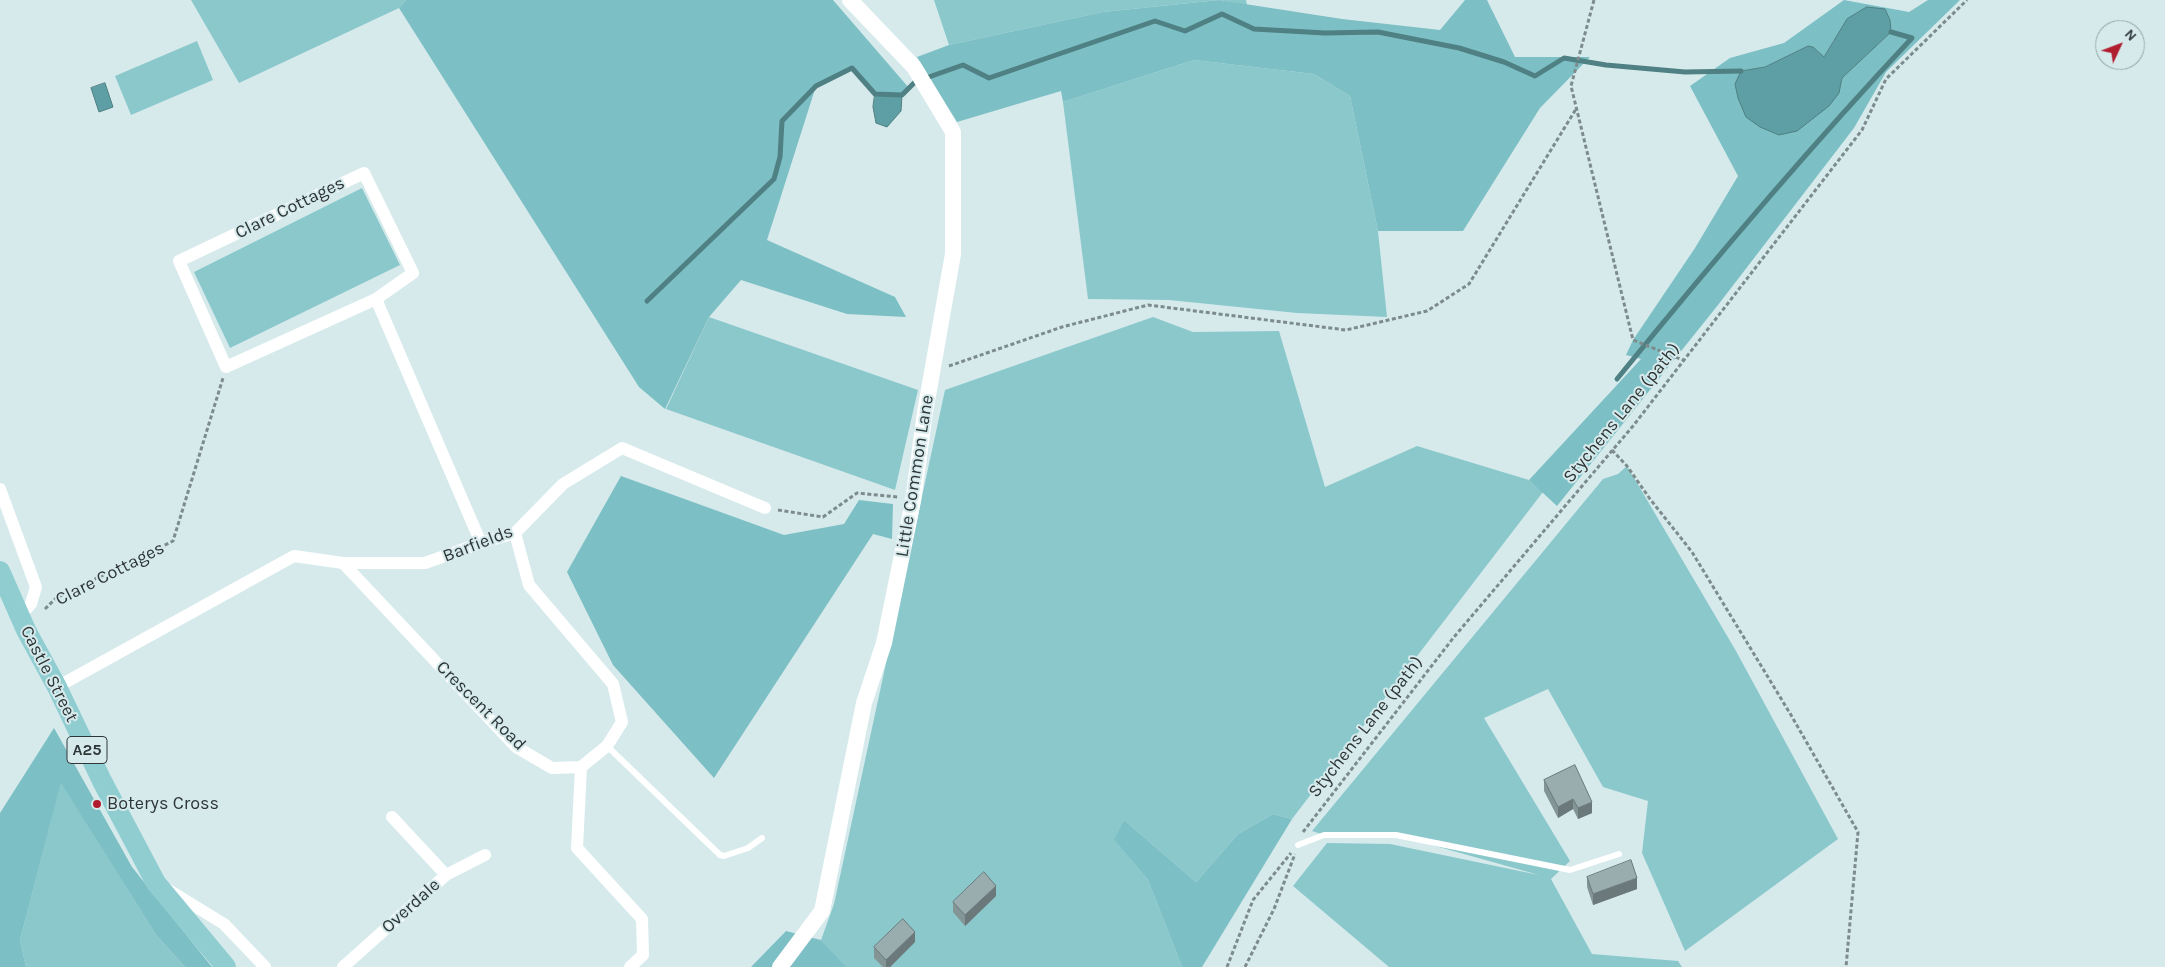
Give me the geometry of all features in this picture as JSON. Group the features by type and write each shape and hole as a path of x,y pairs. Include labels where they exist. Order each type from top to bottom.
{"main road":[{"name":"Castle Street","path":"0,570 23,623 58,687 102,781 156,883 226,967"}],"street":[{"name":"Little Common Lane","path":"780,967 822,911 864,703 884,643 913,501 932,372 953,254 953,132 914,67 850,0"},
{"name":"Clare Cottages","path":"364,173 413,273 376,299 226,367 179,261 364,173"},
{"path":"376,299 481,543"},
{"name":"Barfields","path":"58,687 294,556 343,563 425,564 481,543 515,533 563,484 622,448 765,508"},
{"path":"0,489 36,587 23,623"},
{"path":"515,533 529,585 613,684 622,722 607,746 580,767 577,848 642,919 643,955 630,967"},
{"name":"Crescent Road","path":"343,563 516,747 552,768 580,767"},
{"path":"392,817 446,875"},
{"name":"Overdale","path":"342,967 446,875 485,855"},
{"path":"156,883 224,924 265,967"}],"lane":[{"path":"607,746 720,855 724,856 742,850 762,838"},
{"path":"1298,845 1324,835 1396,835 1570,870 1619,854"}],"path":[{"path":"1594,0 1571,86 1576,109 1634,340 1658,352 1683,360"},
{"name":"Stychens Lane (path)","path":"1298,845 1304,830 1454,637 1632,426 1862,130 1886,79 1967,0"},
{"path":"932,372 1062,326 1148,305 1346,330 1427,310 1469,284 1576,109"},
{"name":"Clare Cottages","path":"23,623 56,598 173,541 226,367"},
{"path":"1612,450 1627,466 1650,499 1692,552 1796,723 1858,832 1846,967"},
{"path":"765,508 822,518 857,493 894,496 913,501"},
{"path":"1227,967 1253,900 1298,845"},
{"path":"1245,967 1274,909 1298,845"}],"shaded area":[{"path":"191,0 406,0 399,8 239,83"},
{"path":"406,0 833,0 909,88 902,95 875,94 852,68 816,86 767,240 895,297 906,317 847,314 741,280 709,317 665,409 639,387 399,8"},
{"path":"934,0 1219,0 1103,12 949,45"},
{"path":"1219,0 1246,0 1247,5"},
{"path":"1219,0 1342,19 1440,30 1465,0 1487,0 1515,57 1590,57 1540,108 1463,231 1378,231 1350,96 1314,74 1194,60 1063,102 1061,91 957,122 917,57 949,45 1103,12"},
{"path":"1844,0 1909,12 1928,0 1960,0 1886,72 1854,128 1718,305 1557,506 1529,480 1641,359 1626,355 1633,340 1695,248 1738,176 1690,86 1730,58 1784,43","holes":["1891,32 1842,78 1842,82 1741,71 1765,67 1808,46 1813,47 1824,57 1834,40"]},
{"path":"1867,7 1885,9 1890,20 1891,32 1842,78 1839,93 1829,106 1797,131 1779,135 1760,127 1746,117 1738,98 1735,84 1741,71 1765,67 1808,46 1813,47 1824,57 1847,19"},
{"path":"197,41 213,80 131,115 115,76"},
{"path":"1194,60 1314,74 1350,96 1378,231 1387,317 1297,313 1169,300 1088,299 1063,102"},
{"path":"105,83 113,107 99,112 91,88"},
{"path":"875,94 902,95 901,111 887,127 876,123 873,107"},
{"path":"362,188 400,265 230,348 194,272"},
{"path":"709,317 918,390 895,490 666,409"},
{"path":"1153,317 1193,332 1279,331 1325,487 1417,446 1529,480 1543,492 1292,819 1273,814 1238,834 1196,882 1124,820 1115,841 1148,880 1182,967 845,967 821,940 834,904 945,390"},
{"path":"1627,466 1736,651 1838,839 1685,951 1642,853 1648,801 1603,787 1548,689 1484,718 1570,861 1551,879 1592,954 1678,961 1682,967 1389,967 1293,886 1327,843 1390,844 1539,875 1396,835 1324,835 1312,831 1603,479 1618,474"},
{"path":"621,476 784,535 844,524 859,500 893,504 892,539 873,534 714,778 613,665 567,572"},
{"path":"54,728 132,867 212,967 185,967 156,935 61,783 20,940 26,967 0,967 0,813"},
{"path":"61,782 156,935 185,967 26,967 20,940"},
{"path":"1273,814 1292,819 1202,967 1182,967 1148,880 1114,840 1124,820 1196,882 1238,834"},
{"path":"786,931 821,940 846,967 751,967"}],"building":[{"path":"1575,765 1592,802 1578,808 1573,799 1558,807 1544,780"},
{"path":"1631,860 1637,878 1593,894 1587,877"},
{"path":"984,872 996,886 965,915 953,902"},
{"path":"903,919 915,932 886,960 874,947"}],"waterway":[{"path":"926,78 963,65 989,78 1155,21 1185,31 1222,14 1254,29 1325,33 1378,32 1459,48 1504,62 1535,76 1564,58 1606,65 1685,72 1741,71"},
{"path":"1617,379 1762,206 1912,38 1891,32"},
{"path":"647,301 774,179 780,157 782,121 816,86 852,68 875,94 902,95 916,81"}],"place":[{"name":"Boterys Cross","path":"97,804"}]}
